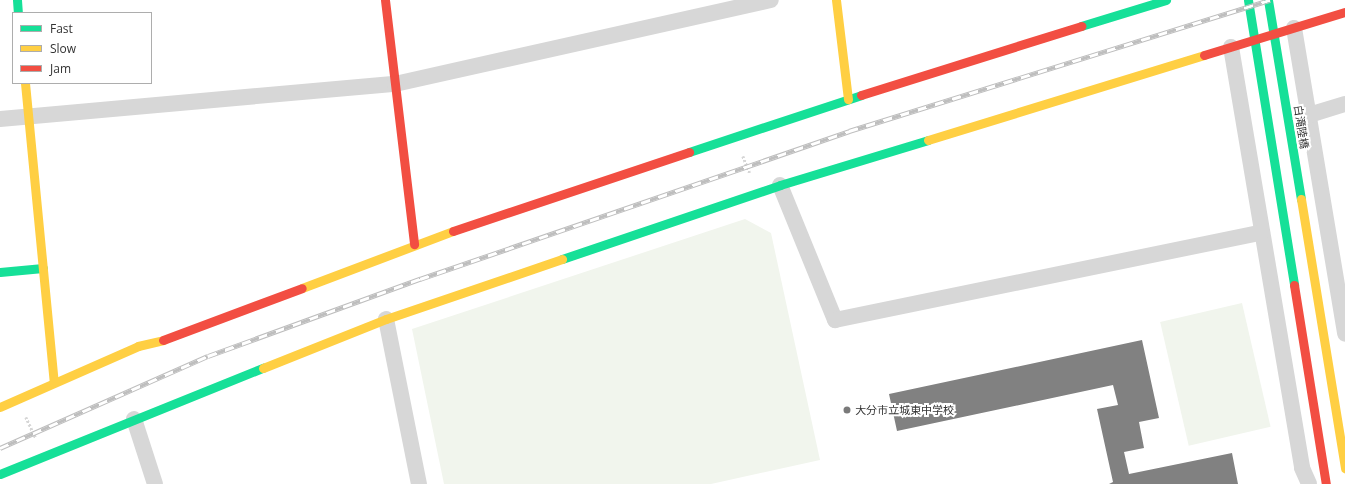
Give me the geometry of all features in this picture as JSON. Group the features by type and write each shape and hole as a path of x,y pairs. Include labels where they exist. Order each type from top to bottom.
{"street":[{"path":"17,0 18,12"},
{"path":"385,0 414,244"},
{"path":"0,119 395,84 770,0"},
{"path":"836,0 848,99"},
{"path":"0,408 54,382 138,346 185,334 414,244 848,99 1166,0"},
{"path":"1248,0 1292,262 1326,484"},
{"name":"白滝陸橋","path":"1268,0 1345,468"},
{"path":"0,474 386,319 780,185 1345,12"},
{"path":"1294,28 1342,300 1345,334"},
{"path":"1232,47 1302,468 1309,484"},
{"path":"25,84 54,382"},
{"path":"1309,115 1345,104"},
{"path":"780,185 835,320 1262,232"},
{"path":"0,272 43,268"},
{"path":"386,319 419,484"},
{"path":"134,419 155,484"}],"path":[{"path":"736,137 758,193"},
{"path":"24,412 38,443"}],"shaded area":[{"path":"745,219 771,233 820,460 711,484 444,484 412,329"},
{"path":"1242,303 1271,427 1189,446 1160,322"}],"building":[{"path":"1142,340 1159,418 1139,422 1144,448 1124,452 1129,474 1232,453 1238,484 1109,484 1113,482 1097,409 1118,405 1113,385 897,431 889,394"}],"railway":[{"path":"0,448 208,356 420,279 849,131 1270,0"}],"traffic: fast":[{"path":"17,0 18,12"},
{"path":"1081,26 1166,0"},
{"path":"1248,0 1294,285"},
{"path":"1268,0 1301,199"},
{"path":"689,152 861,95"},
{"path":"562,259 780,185 928,140"},
{"path":"0,272 43,268"},
{"path":"0,474 263,368"}],"traffic: slow":[{"path":"836,0 848,99"},
{"path":"928,140 1204,55"},
{"path":"25,84 54,382"},
{"path":"1301,199 1345,468"},
{"path":"302,288 453,231"},
{"path":"263,368 386,319 562,259"},
{"path":"0,407 138,346 163,340"}],"traffic: jam":[{"path":"385,0 414,244"},
{"path":"1204,55 1345,12"},
{"path":"861,95 1081,26"},
{"path":"453,231 689,152"},
{"path":"1294,285 1326,484"},
{"path":"163,340 302,288"}],"place":[{"name":"大分市立城東中学校","path":"847,410"}]}
